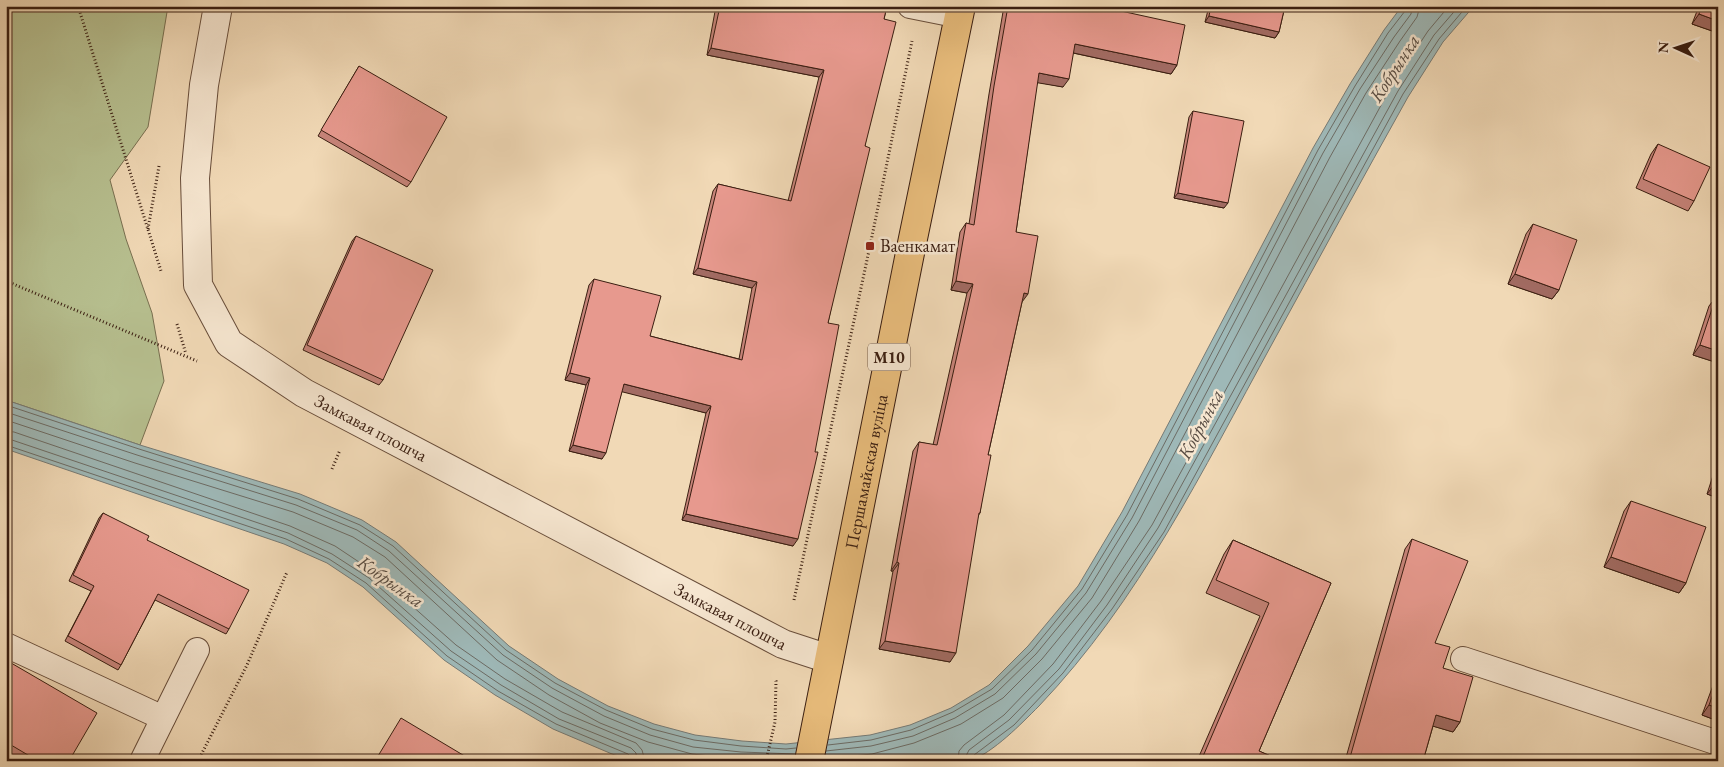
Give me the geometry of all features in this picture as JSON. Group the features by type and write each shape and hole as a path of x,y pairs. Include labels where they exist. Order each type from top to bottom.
{"main road":[{"name":"Першамайская вуліца","path":"809,761 908,262 961,11"}],"street":[{"name":"Замкавая плошча","path":"218,6 204,85 195,178 198,285 229,343 304,393 783,644 828,659"}],"lane":[{"path":"910,6 961,11"},
{"path":"6,645 163,718"},
{"path":"142,761 198,650"},
{"path":"1463,659 1718,742"}],"path":[{"path":"78,6 162,274"},
{"path":"794,600 912,40"},
{"path":"6,281 186,355 175,319"},
{"path":"198,761 247,665 287,572"},
{"path":"766,761 775,722 776,681"}],"green space":[{"path":"6,6 168,6 148,127 110,180 126,239 152,313 164,381 140,445 6,400"}],"water":[{"name":"Кобрынка","path":"1402,6 1474,6 1443,42 1408,97 1194,486 1138,579 1108,623 1039,706 998,744 970,761 633,761 553,729 495,695 444,660 363,587 327,563 284,544 6,449 6,400 140,445 300,494 362,520 396,542 509,646 558,679 608,706 654,724 695,735 786,744 870,735 910,725 951,708 989,685 1028,646 1078,586 1122,512 1313,148 1350,84 1384,30"}],"building":[{"path":"720,6 887,6 884,19 896,22 865,146 870,148 828,323 839,325 815,452 818,452 798,539 686,514 711,406 624,384 606,453 573,445 590,378 570,373 594,279 661,296 650,336 742,360 757,282 698,268 718,184 791,201 824,70 711,48"},
{"path":"1008,6 1098,6 1185,25 1177,65 1075,44 1069,79 1039,73 1016,232 1038,236 1028,294 1024,293 988,455 991,455 979,513 956,653 885,641 919,442 937,445 973,284 956,281 966,223 974,225 994,86"},
{"path":"1211,6 1285,6 1279,32 1209,16"},
{"path":"1702,6 1718,6 1718,21 1699,14"},
{"path":"359,66 447,117 411,182 321,130"},
{"path":"1193,111 1244,121 1228,203 1178,193"},
{"path":"1658,144 1710,167 1694,201 1643,179"},
{"path":"1533,224 1577,240 1559,290 1515,274"},
{"path":"356,236 433,270 383,380 307,345"},
{"path":"1716,297 1718,297 1718,351 1700,345"},
{"path":"1718,472 1718,486 1714,485"},
{"path":"1631,501 1706,527 1686,583 1611,557"},
{"path":"103,513 149,536 147,540 249,590 229,629 158,594 121,665 68,636 94,586 73,575"},
{"path":"1412,539 1468,561 1435,643 1450,647 1443,668 1473,677 1460,722 1436,715 1423,761 1349,761"},
{"path":"1233,540 1331,583 1259,751 1282,761 1201,761 1269,603 1216,580"},
{"path":"6,660 97,713 69,761 38,761 6,742"},
{"path":"1718,681 1718,708 1709,705"},
{"path":"401,718 473,761 375,761"}],"place":[{"name":"Ваенкамат","path":"870,246"}]}
